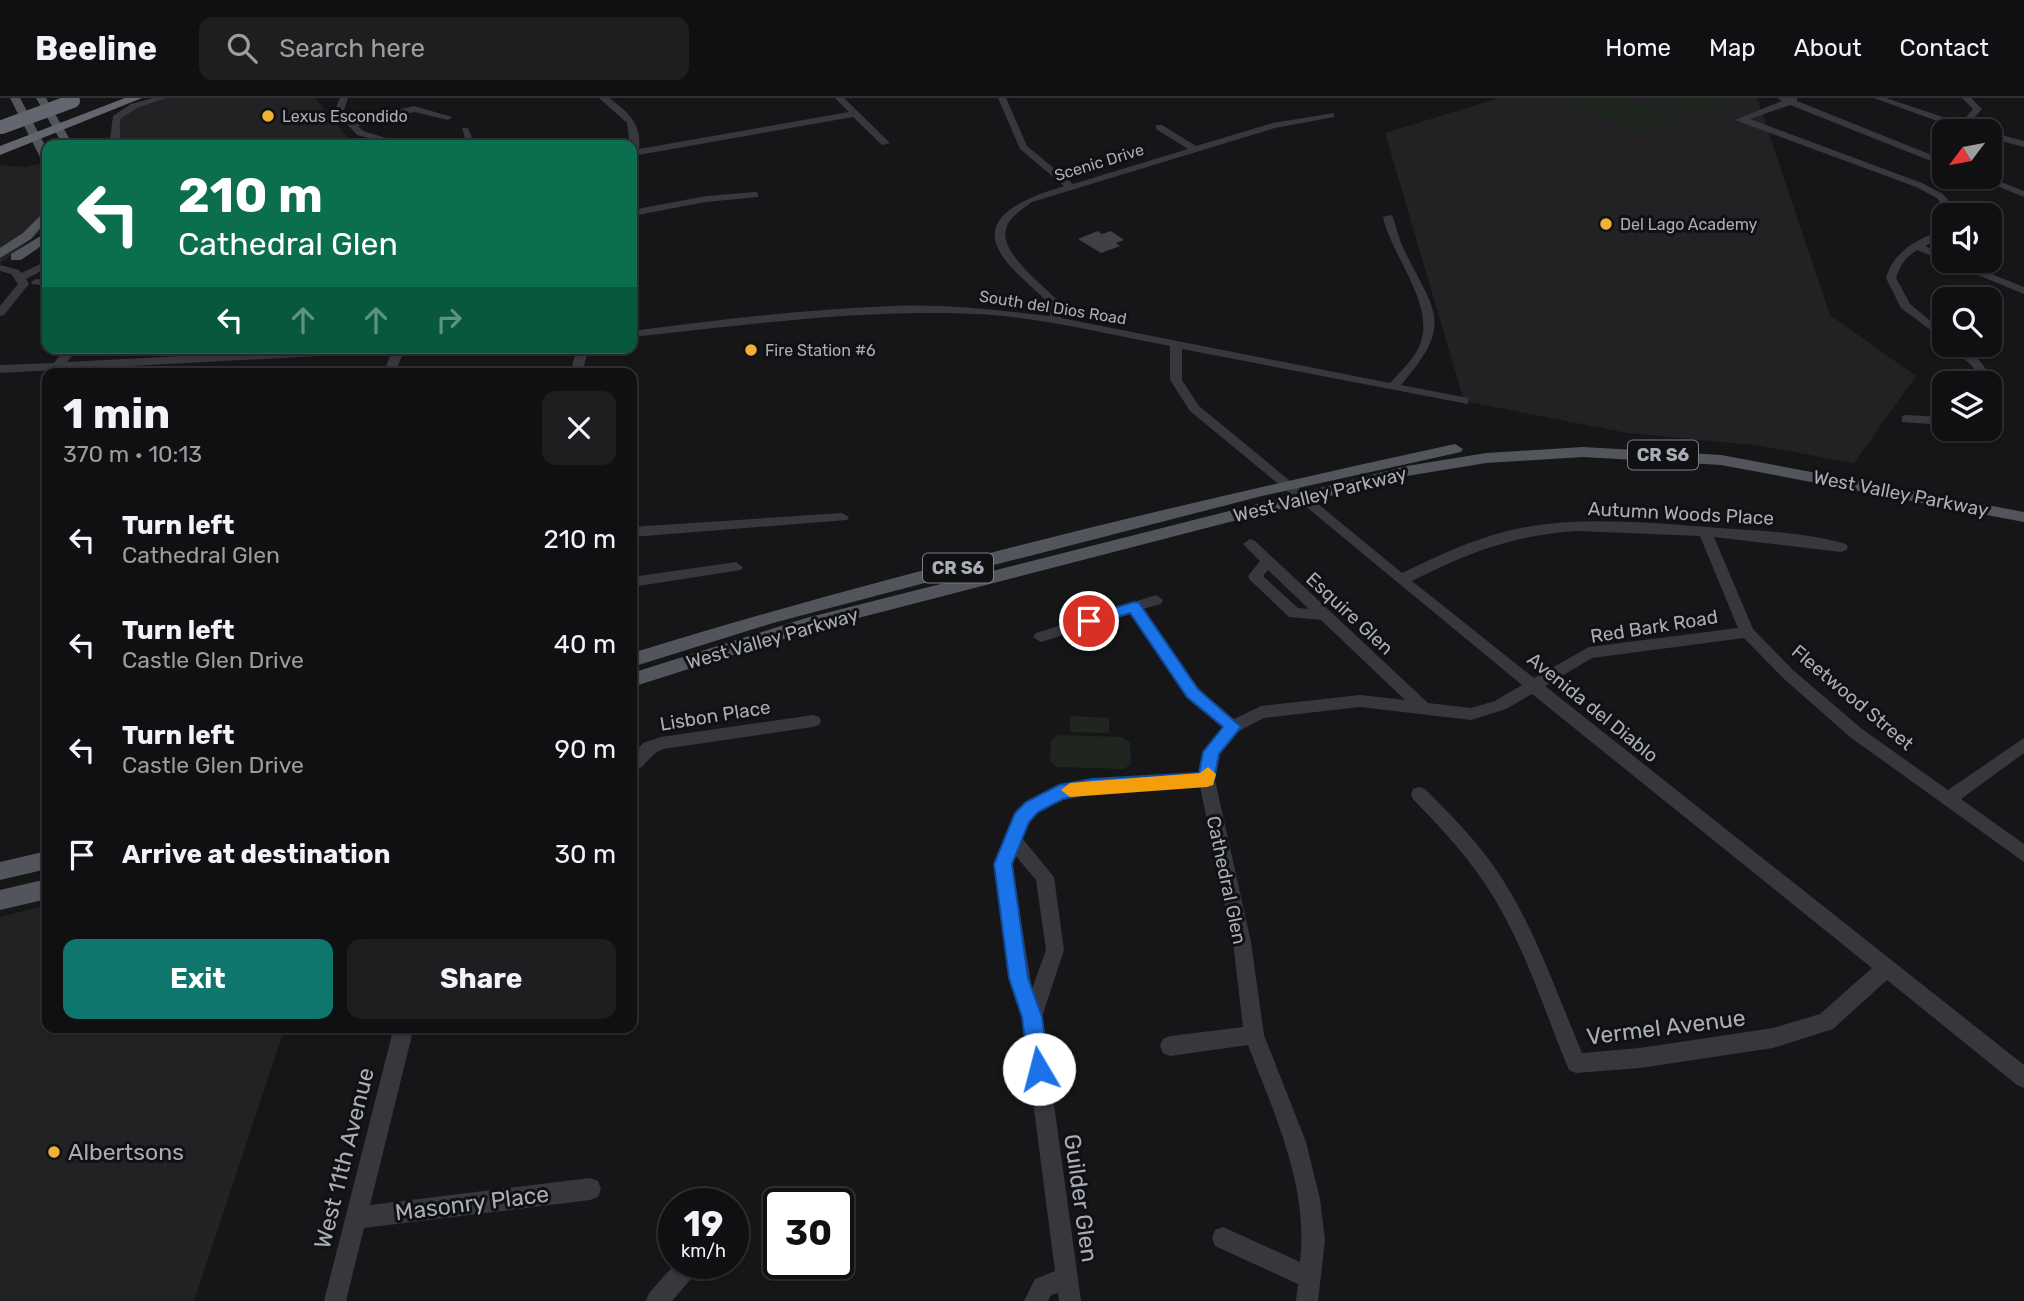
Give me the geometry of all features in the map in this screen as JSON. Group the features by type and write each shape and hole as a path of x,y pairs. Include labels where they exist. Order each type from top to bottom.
{"highway":[{"path":"0,151 136,98"},
{"path":"0,124 44,100"},
{"path":"0,124 74,101"}],"main road":[{"path":"15,98 42,150"},
{"path":"44,100 66,140"},
{"path":"0,254 27,236 42,219"},
{"path":"1,272 42,240"},
{"name":"West Valley Parkway","path":"637,658 771,617 1287,486 1466,448 1517,442 1618,440 1728,450 2024,506"},
{"name":"West Valley Parkway","path":"637,678 806,625 1407,471 1486,458 1540,453 1625,453 1760,467 2024,517"},
{"path":"0,871 42,861"},
{"path":"0,900 42,889"}],"street":[{"path":"115,140 116,118 134,106 162,98"},
{"path":"344,98 340,110 351,125 360,133 386,140"},
{"path":"351,125 414,109 419,105 416,98"},
{"path":"603,98 629,117 635,126 637,143"},
{"path":"839,98 885,143"},
{"path":"1002,98 1023,148 1071,187"},
{"path":"1878,98 1939,119"},
{"path":"1966,98 1978,110 1970,119"},
{"path":"1793,99 1932,158"},
{"path":"1932,151 1793,99 1737,121 1919,185 1940,196 1946,203"},
{"path":"414,109 449,117"},
{"path":"637,155 853,114"},
{"name":"Scenic Drive","path":"1055,320 1055,305 1007,258 998,232 1002,219 1010,212 1029,200 1071,187 1273,126 1331,115"},
{"path":"1159,127 1196,150"},
{"path":"465,130 469,140"},
{"path":"2002,138 2024,144"},
{"path":"2002,177 2024,186"},
{"path":"2002,186 2024,194"},
{"path":"637,212 706,199 755,195"},
{"path":"1388,217 1396,248 1421,289 1430,332 1425,346 1395,385"},
{"path":"1932,239 1896,262 1891,278 1893,288 1916,317 1932,328"},
{"path":"1917,246 1932,253"},
{"path":"0,313 21,281 42,267"},
{"path":"1,272 15,272 21,281"},
{"path":"1980,273 2024,291"},
{"path":"21,281 42,282"},
{"name":"South del Dios Road","path":"637,333 761,318 896,309 979,311 1055,320 1395,385 1464,401"},
{"name":"Avenida del Diablo","path":"1176,344 1176,380 1185,397 1302,499 2024,1078"},
{"path":"57,366 67,354"},
{"path":"0,369 229,354"},
{"path":"1970,357 1981,371"},
{"path":"1906,419 1932,420"},
{"path":"637,532 842,517"},
{"name":"Autumn Woods Place","path":"1401,580 1462,549 1512,535 1563,527 1617,526 1796,538 1841,547"},
{"name":"Fleetwood Street","path":"1705,532 1747,632 1788,674 1856,733 2024,854"},
{"name":"Esquire Glen","path":"1250,544 1425,709"},
{"path":"637,581 736,567"},
{"path":"1041,637 1156,600"},
{"path":"1134,607 1192,693 1233,727"},
{"name":"Red Bark Road","path":"1531,685 1589,653 1747,632"},
{"name":"Cathedral Glen","path":"1307,1301 1314,1240 1310,1199 1295,1142 1254,1035 1242,942 1207,780 1212,752 1233,727 1261,712 1298,705 1367,701 1471,714 1500,705 1531,685"},
{"name":"Lisbon Place","path":"637,761 649,748 662,743 813,721"},
{"path":"1948,799 2024,744"},
{"name":"Guilder Glen","path":"1070,1301 1032,1017 1019,978 1003,864 1021,818 1032,807 1059,792 1092,786 1207,780"},
{"name":"Vermel Avenue","path":"1419,794 1455,831 1479,861 1513,914 1576,1063 1640,1058 1773,1038 1826,1022 1886,968"},
{"name":"Guilder Glen","path":"1013,840 1045,877 1055,950 1032,1017"},
{"name":"West 11th Avenue","path":"335,1301 402,1033"},
{"path":"1170,1046 1254,1035"},
{"name":"Masonry Place","path":"355,1218 590,1189"},
{"path":"1223,1238 1308,1277"},
{"path":"1035,1301 1043,1287 1067,1278"},
{"path":"657,1301 676,1279"}],"shaded area":[{"name":"Lexus Escondido","path":"162,98 315,98 350,140 110,140 114,125 123,112"},
{"name":"Del Lago Academy","path":"1499,98 1757,98 1830,315 1916,376 1854,463 1754,445 1627,433 1464,401 1385,133"},
{"path":"1558,98 1631,98 1680,119 1639,134"},
{"path":"1651,98 1724,98 1731,101 1692,115"},
{"path":"42,163 42,231 0,264 0,165 25,167"},
{"path":"1070,716 1109,718 1109,733 1070,732"},
{"path":"1058,735 1122,737 1130,743 1131,764 1124,769 1057,767 1050,761 1051,741"},
{"path":"42,906 42,1033 283,1033 194,1301 0,1301 0,917"}],"building":[{"path":"1098,231 1102,234 1111,231 1124,240 1116,243 1120,246 1101,253 1078,239"}],"slow traffic":[{"path":"1070,790 1092,786 1207,780 1208,774"}],"place":[{"name":"Lexus Escondido","path":"268,116"},
{"name":"Del Lago Academy","path":"1606,224"},
{"name":"Fire Station #6","path":"751,350"},
{"name":"Albertsons","path":"54,1152"}],"route":[{"path":"1039,1069 1032,1017 1019,978 1003,864 1021,818 1032,807 1059,792 1092,786 1207,780 1212,752 1233,727 1192,693 1134,607 1089,621"}]}
